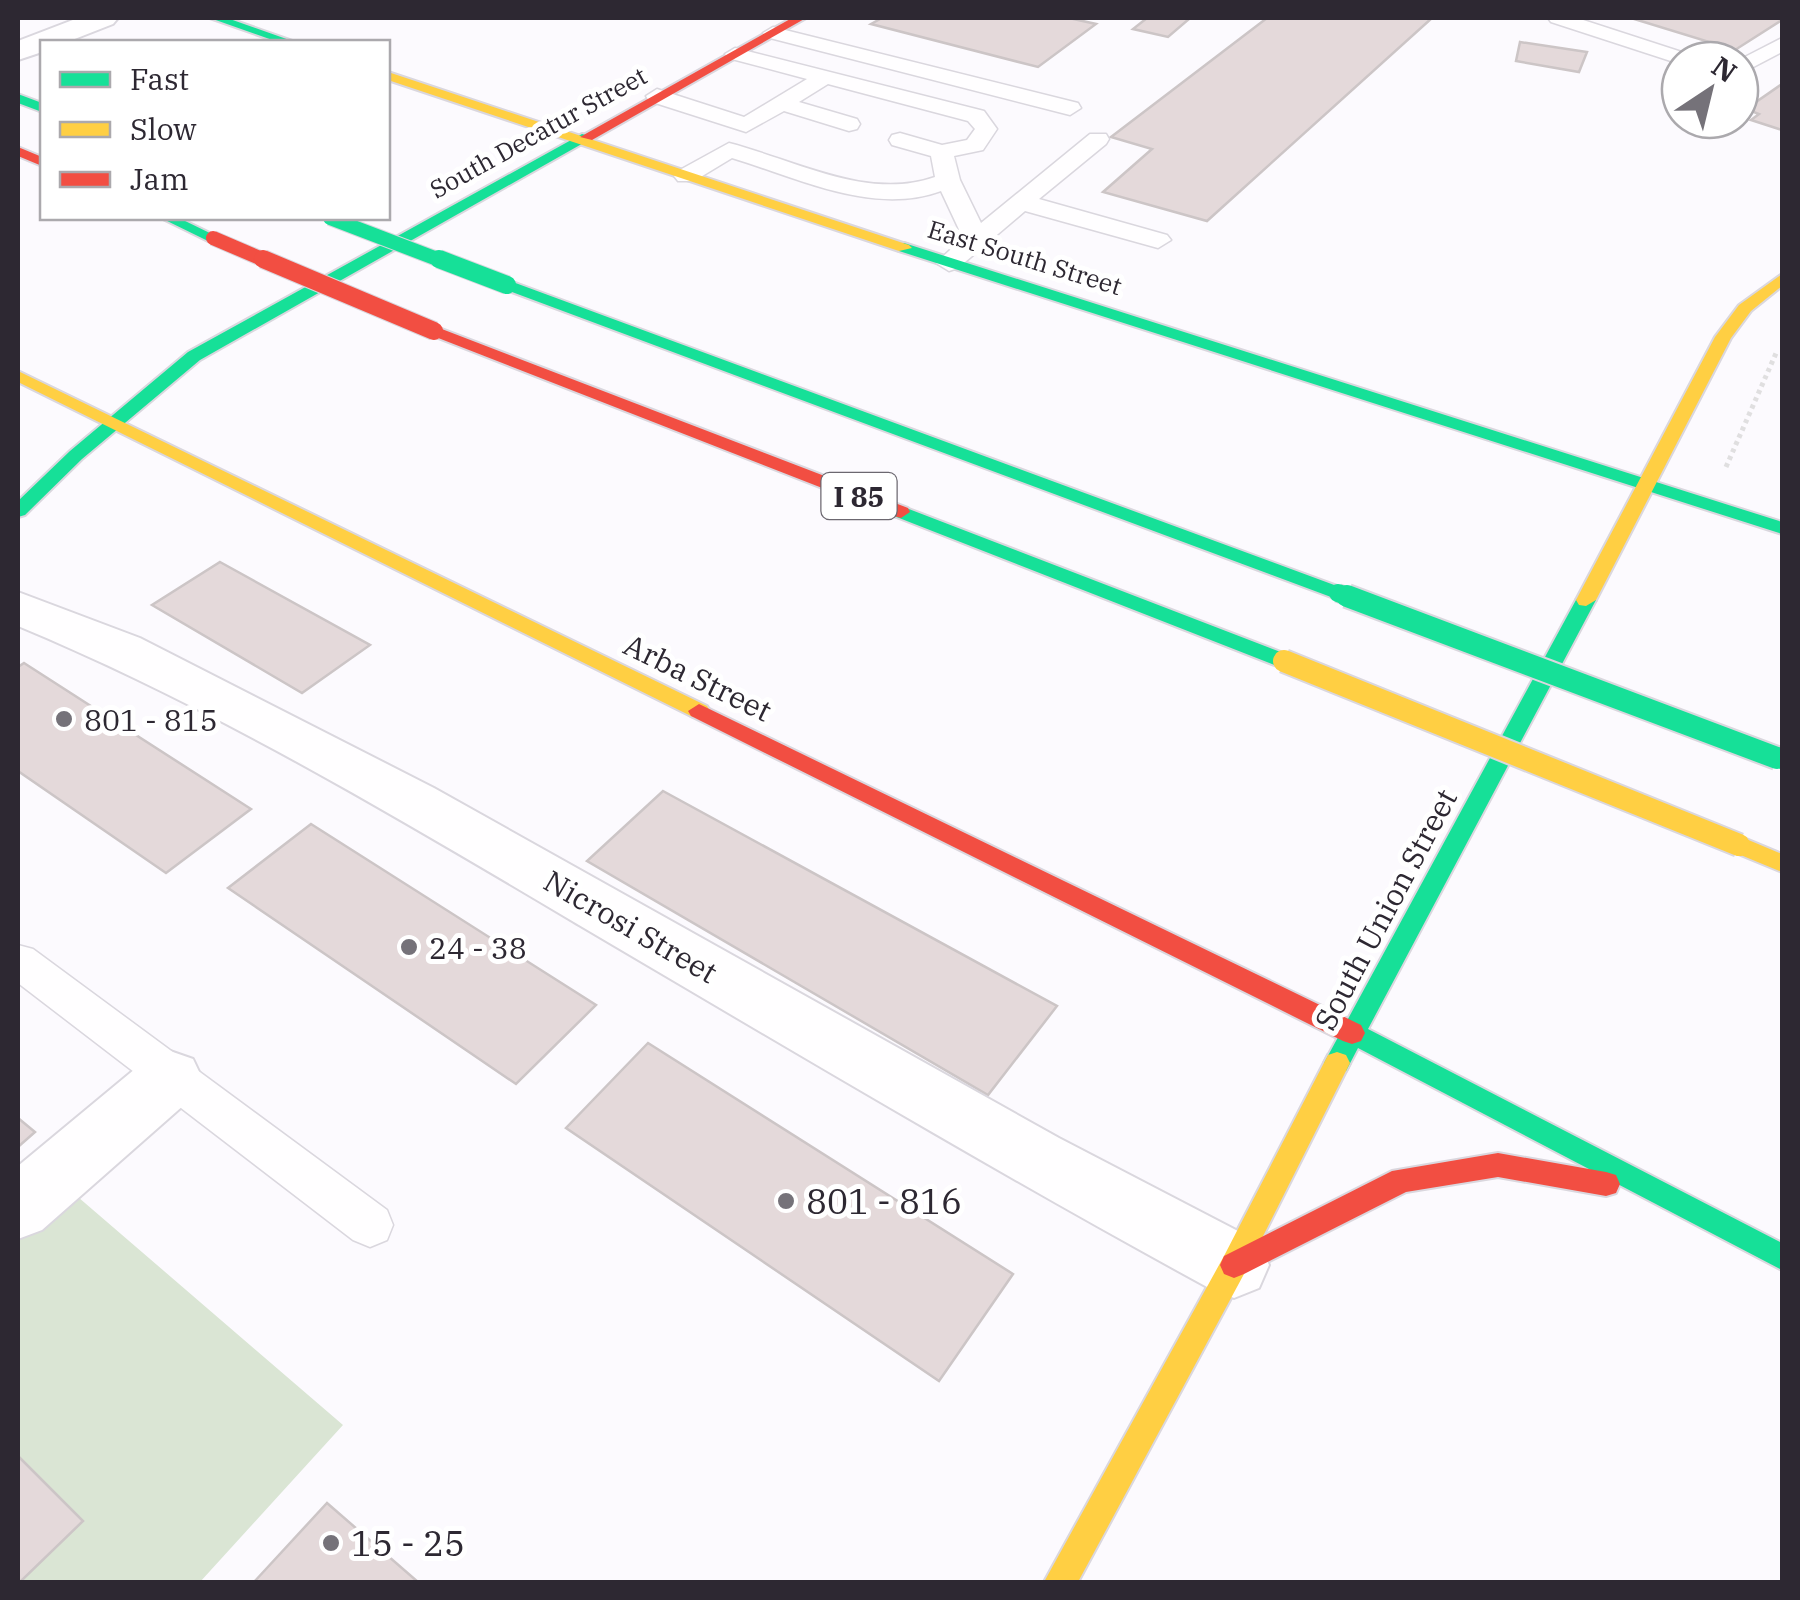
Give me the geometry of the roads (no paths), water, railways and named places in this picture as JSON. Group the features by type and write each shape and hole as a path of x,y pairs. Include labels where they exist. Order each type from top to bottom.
{"main road":[{"path":"216,18 283,40"},
{"name":"South Decatur Street","path":"18,511 114,422 194,356 800,18"},
{"name":"East South Street","path":"390,77 949,263 1782,528"},
{"name":"I 85","path":"172,220 434,331 1284,661 1782,863"},
{"name":"I 85","path":"335,220 1780,759"},
{"name":"South Union Street","path":"1060,1582 1234,1266 1352,1033 1647,487 1723,337 1745,308 1782,278"},
{"name":"Arba Street","path":"18,376 1352,1033 1782,1257"},
{"path":"1234,1266 1402,1180 1498,1164 1662,1195"}],"street":[{"path":"46,40 103,18"},
{"name":"Nicrosi Street","path":"18,608 122,650 415,802 1036,1159 1234,1266"},
{"path":"18,1208 170,1078"}],"lane":[{"path":"1558,18 1660,51"},
{"path":"772,33 1070,108"},
{"path":"1760,57 1782,44"},
{"path":"734,54 976,116 986,129 974,145 941,152 900,140"},
{"path":"686,176 729,150 746,126 825,77"},
{"path":"657,96 746,126"},
{"path":"783,104 850,124"},
{"path":"949,263 1098,139"},
{"path":"729,150 870,192 914,193 948,180"},
{"path":"941,152 948,180 977,240"},
{"path":"1022,202 1158,240"},
{"path":"18,961 370,1224"}],"place":[{"name":"801 - 815","path":"64,719"},
{"name":"24 - 38","path":"409,947"},
{"name":"801 - 816","path":"786,1201"},
{"name":"15 - 25","path":"331,1543"}]}
